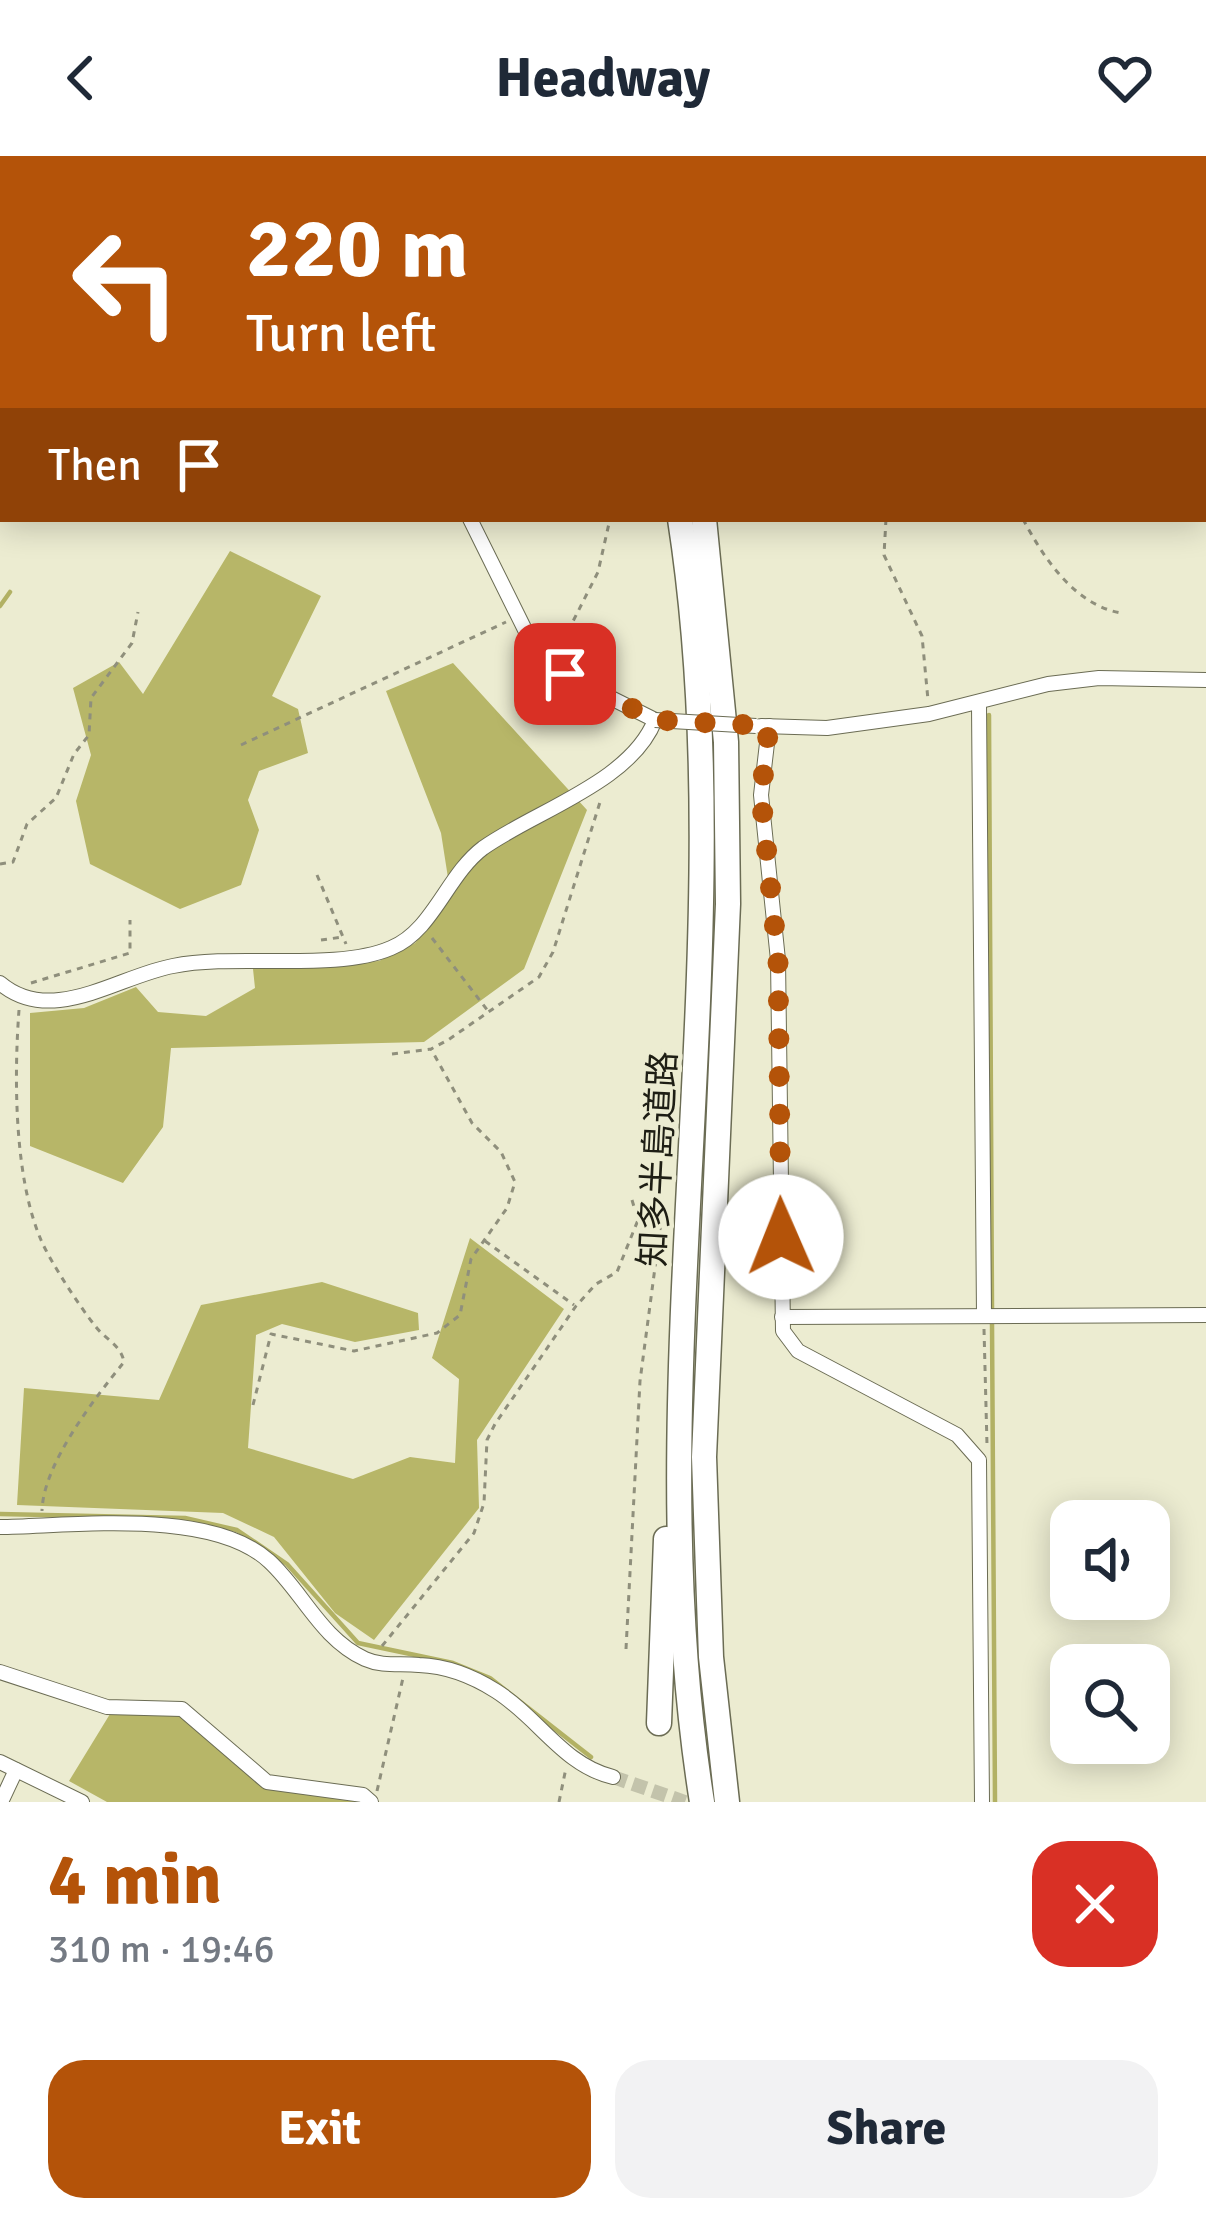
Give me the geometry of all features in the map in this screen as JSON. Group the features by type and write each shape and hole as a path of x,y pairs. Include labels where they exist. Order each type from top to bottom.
{"highway":[{"name":"知多半島道路","path":"680,522 704,764 705,901 682,1364 682,1574 702,1802"},
{"name":"知多半島道路","path":"704,522 726,742 728,904 704,1457 711,1658 727,1802"},
{"path":"659,1723 672,1387 682,1364"}],"street":[{"path":"471,522 516,616 546,660 655,720 827,728 980,705 1048,683 1099,678 1206,680"},
{"path":"980,705 984,1315"},
{"path":"11,991 81,998 183,964 385,951 421,924 484,847 633,757 655,720"},
{"path":"762,726 761,796 778,960 782,1317 793,1347 957,1435 980,1460 982,1802"},
{"path":"782,1317 1206,1315"},
{"path":"0,1527 196,1528 241,1542 276,1569 328,1634 377,1662 461,1674 498,1692 588,1771 613,1777"},
{"path":"0,1672 107,1707 182,1708 267,1782 362,1796 371,1802"},
{"path":"0,1762 82,1802"},
{"path":"1,1802 16,1770"}],"path":[{"path":"548,641 563,641 595,581 609,522"},
{"path":"886,522 884,554 922,636 929,714"},
{"path":"1025,522 1045,556 1082,598 1121,613"},
{"path":"0,864 13,862 27,824 56,798 74,754 89,735 91,698 132,643 138,612"},
{"path":"241,745 516,616"},
{"path":"392,1054 431,1049 489,1013 547,966 596,818 602,796 599,779"},
{"path":"317,874 347,943 327,957"},
{"path":"43,1527 43,1492 90,1404 124,1362 122,1351 95,1326 41,1241 22,1155 11,991 130,953 130,920"},
{"path":"421,924 489,1013"},
{"path":"321,940 344,937"},
{"path":"253,1405 271,1334 354,1351 454,1325 466,1273 513,1197 515,1183 501,1152 472,1123 431,1049"},
{"path":"377,1662 384,1640 474,1533 484,1504 490,1431 576,1306 596,1284 617,1272 638,1220 632,1200"},
{"path":"638,1220 675,1224"},
{"path":"626,1648 640,1381 661,1222"},
{"path":"483,1240 576,1306"},
{"path":"980,1460 988,1456 984,1315"},
{"path":"371,1802 382,1777 405,1664"},
{"path":"559,1802 571,1757"}],"shaded area":[{"path":"230,551 321,596 272,696 298,709 308,753 259,771 248,800 259,830 241,885 180,909 90,864 76,801 91,755 73,688 119,662 143,694"},
{"path":"453,663 587,810 524,969 424,1042 171,1048 163,1127 123,1183 30,1146 30,1013 84,1008 136,987 158,1012 206,1016 255,988 253,969 379,961 415,943 451,897 441,833 386,691"},
{"path":"470,1238 564,1309 477,1440 479,1508 374,1640 335,1613 274,1537 223,1513 17,1505 24,1388 159,1400 201,1305 322,1282 418,1313 419,1330 355,1342 282,1324 256,1335 248,1448 353,1479 410,1457 455,1463 459,1379 432,1358"},
{"path":"110,1714 183,1715 265,1785 364,1802 107,1802 69,1781"}],"waterway":[{"path":"0,606 10,592"},
{"path":"989,715 992,1310"},
{"path":"992,1322 995,1802"},
{"path":"0,1514 185,1518 237,1530 287,1564 358,1643 453,1663 490,1678 591,1757"}],"tunnel":[{"path":"613,1777 685,1802"}],"route":[{"path":"565,674 655,720 769,726 761,796 778,960 781,1237"}]}
